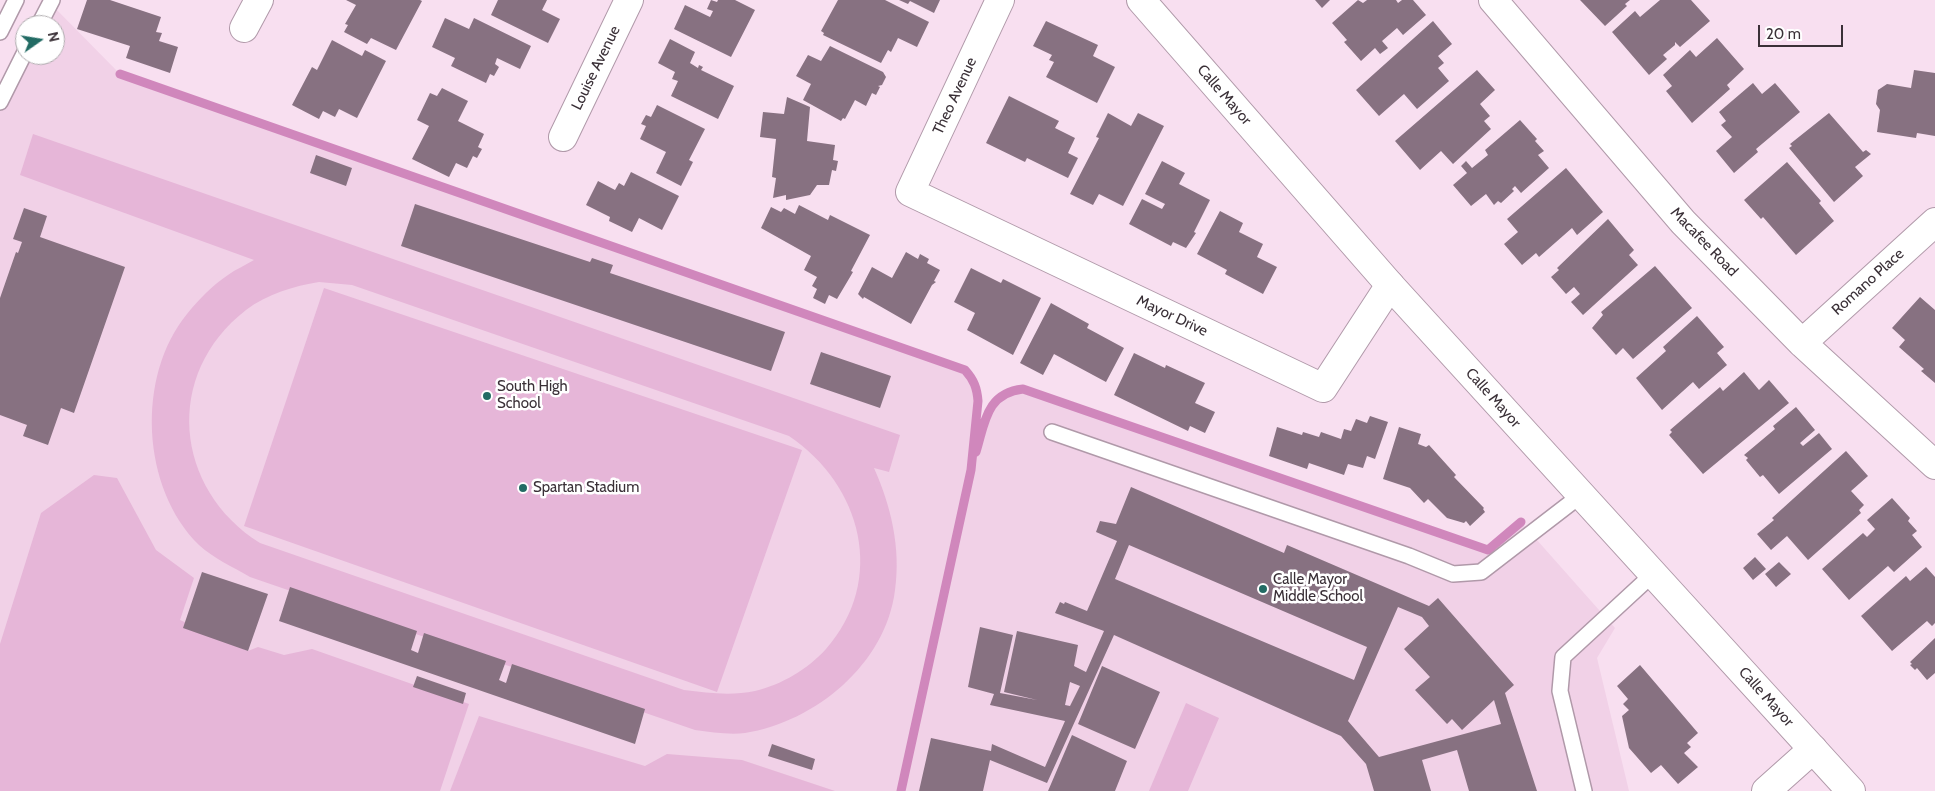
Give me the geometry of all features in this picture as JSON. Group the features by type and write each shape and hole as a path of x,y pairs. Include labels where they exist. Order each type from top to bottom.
{"street":[{"path":"244,28 258,0"},
{"name":"Louise Avenue","path":"563,137 629,0"},
{"name":"Theo Avenue","path":"910,192 1000,0"},
{"name":"Calle Mayor","path":"1141,0 1390,285 1851,791"},
{"name":"Macafee Road","path":"1493,0 1683,222 1802,343 1935,466"},
{"name":"Mayor Drive","path":"910,192 1323,388 1390,285"},
{"name":"Romano Place","path":"1802,343 1935,222"},
{"path":"1766,791 1813,749"}],"lane":[{"path":"0,32 16,0"},
{"path":"44,15 52,0"},
{"path":"0,102 18,65"},
{"path":"1052,432 1409,556 1453,574 1481,572 1581,495"},
{"path":"1584,791 1560,691 1563,657 1654,574"}],"shaded area":[{"name":"South High School","path":"50,3 62,15 44,15"},
{"name":"South High School","path":"65,18 120,74 965,370 973,379 976,413 971,467 993,403 1001,395 1012,390 1023,389 1487,550 1521,522 1615,628 1597,658 1629,791 0,791 0,86 17,65 65,65"},
{"path":"33,134 900,435 889,472 874,468 890,512 897,559 895,590 889,617 878,642 862,665 843,685 821,702 797,716 771,727 733,734 695,730 250,577 205,550 180,521 165,494 156,463 152,431 153,399 159,368 170,339 187,314 206,293 231,273 254,260 20,175","holes":["319,282 352,285 789,436 814,456 834,480 849,507 858,535 860,564 856,594 845,622 826,649 794,675 775,685 755,691 728,694 684,690 260,543 231,520 210,493 196,462 190,430 191,398 201,366 219,336 246,310 263,299 290,288"]},
{"name":"Spartan Stadium","path":"324,288 802,450 717,692 244,526"},
{"path":"94,475 117,478 156,550 194,578 180,620 248,651 258,647 284,655 312,649 469,704 440,791 0,791 0,644 41,513"},
{"path":"1186,703 1219,718 1188,791 1149,791"},
{"path":"479,716 645,766 667,754 742,760 835,791 450,791"}],"building":[{"path":"87,0 110,0 161,17 156,32 162,33 159,41 178,47 170,73 126,58 130,46 77,29"},
{"path":"346,0 422,1 396,50 371,38 367,44 344,32 348,25 345,24 356,5"},
{"path":"498,0 547,0 542,10 560,19 548,43 491,15"},
{"path":"711,0 717,2 718,0 735,0 755,10 731,57 674,29 685,5 710,17 713,11 707,9"},
{"path":"838,0 885,0 929,22 917,47 898,38 891,52 888,50 881,63 823,35 824,33 821,31"},
{"path":"899,0 940,0 934,13 910,1 908,4"},
{"path":"1315,0 1330,0 1322,8"},
{"path":"1358,0 1363,3 1367,0 1396,0 1398,3 1402,0 1413,0 1426,15 1403,35 1397,28 1382,41 1388,48 1380,54 1375,48 1361,61 1344,42 1347,40 1332,23"},
{"path":"1580,0 1630,0 1625,4 1627,6 1605,26"},
{"path":"1660,0 1691,0 1710,21 1680,47 1675,42 1675,45 1663,55 1667,59 1649,75 1612,32 1635,11 1640,17"},
{"path":"445,18 469,29 474,18 531,46 520,69 497,58 495,64 499,67 494,76 490,74 486,83 451,66 455,58 432,47"},
{"path":"1046,21 1098,45 1093,56 1115,67 1097,103 1046,77 1054,62 1049,60 1052,55 1033,46"},
{"path":"1433,21 1452,44 1438,56 1444,63 1438,68 1449,81 1417,109 1404,94 1379,116 1356,90"},
{"path":"1717,38 1744,69 1727,85 1730,89 1692,123 1666,91 1672,86 1663,75 1690,50 1696,57"},
{"path":"670,39 695,52 690,63 698,68 699,65 703,67 701,70 734,86 718,119 671,96 678,81 672,79 675,72 658,63"},
{"path":"332,40 362,56 365,50 386,61 357,118 339,109 335,117 323,111 319,119 292,105 312,67 317,70"},
{"path":"830,46 883,72 886,77 882,85 878,86 880,87 876,95 872,93 866,106 855,100 845,119 843,118 841,121 803,100 811,84 796,76 808,55 821,61"},
{"path":"1477,70 1495,90 1480,104 1490,116 1484,121 1491,129 1453,164 1441,151 1420,170 1395,141"},
{"path":"1914,70 1935,73 1935,136 1917,133 1916,138 1877,132 1880,110 1876,104 1878,90 1887,84 1911,88"},
{"path":"1753,83 1762,94 1775,83 1800,112 1756,149 1758,152 1734,173 1716,151 1732,137 1721,125 1726,121 1719,112"},
{"path":"442,88 468,101 458,121 484,134 478,147 482,149 477,158 473,156 467,168 456,163 449,177 412,159 429,126 417,120 430,93 437,96"},
{"path":"1009,96 1059,121 1055,128 1075,138 1068,153 1078,158 1068,178 1027,158 1025,162 986,143"},
{"path":"787,97 810,107 807,141 835,145 833,160 838,161 836,171 832,170 829,185 817,185 810,195 786,200 786,195 773,198 776,178 772,177 776,139 760,137 763,112 784,114"},
{"path":"657,105 705,129 689,160 693,162 681,186 656,173 666,152 640,139 646,126 641,124 646,115 651,117"},
{"path":"1108,113 1131,126 1138,113 1164,126 1123,206 1099,194 1093,205 1070,194 1099,138 1096,137"},
{"path":"1829,113 1863,152 1866,150 1871,154 1855,167 1863,176 1834,202 1789,148 1792,146 1790,144"},
{"path":"1520,120 1537,139 1535,141 1544,151 1538,155 1549,168 1521,193 1515,186 1512,189 1514,191 1501,203 1498,201 1494,205 1486,194 1471,206 1453,185 1467,173 1461,166 1466,161 1472,168 1488,155 1485,150"},
{"path":"316,155 352,168 346,186 310,173"},
{"path":"1162,161 1185,173 1179,184 1210,200 1194,232 1196,233 1186,248 1173,242 1171,246 1129,224 1142,199 1162,209 1165,204 1145,194"},
{"path":"1787,162 1821,201 1819,203 1834,221 1796,255 1763,217 1761,219 1744,200"},
{"path":"1566,168 1603,212 1577,235 1572,228 1539,257 1536,253 1522,265 1504,244 1518,232 1507,219"},
{"path":"631,172 679,196 662,230 639,218 632,232 609,221 610,217 586,205 598,181 615,190 619,183 624,186"},
{"path":"415,204 590,262 592,258 613,265 610,273 785,332 771,371 401,246"},
{"path":"799,205 828,220 830,215 870,235 851,271 853,272 837,299 829,295 825,304 813,298 817,289 812,286 817,277 804,270 811,256 761,228 771,207 781,212 784,208 795,214"},
{"path":"24,208 47,216 40,237 125,267 74,413 61,408 48,445 23,436 27,425 0,415 0,298 16,252 18,253 22,242 13,239"},
{"path":"1220,211 1243,223 1239,232 1263,244 1257,257 1277,267 1263,294 1225,274 1227,270 1197,254"},
{"path":"1608,219 1634,250 1629,255 1638,265 1583,315 1571,302 1580,294 1574,287 1566,294 1551,277 1559,270 1557,268"},
{"path":"906,252 918,259 920,254 929,259 927,263 940,270 934,281 936,282 932,285 911,324 864,297 863,299 858,294 872,267 892,278"},
{"path":"1655,266 1692,308 1633,359 1623,348 1616,355 1592,328 1603,315 1601,312"},
{"path":"971,268 1001,283 1003,279 1041,298 1013,355 967,330 975,313 954,302"},
{"path":"1920,297 1935,310 1935,383 1921,371 1924,369 1899,347 1905,340 1892,328"},
{"path":"1051,303 1089,324 1087,328 1124,348 1106,382 1054,354 1043,375 1020,363"},
{"path":"1697,316 1724,347 1717,353 1727,365 1699,389 1693,382 1662,410 1636,378 1666,351 1663,347"},
{"path":"821,352 891,376 880,408 810,384"},
{"path":"1134,353 1165,368 1166,365 1205,383 1195,403 1215,412 1205,433 1190,426 1188,431 1114,395"},
{"path":"1744,372 1759,390 1769,380 1789,403 1703,474 1669,435 1672,432 1670,430 1720,387 1723,391"},
{"path":"1796,407 1815,430 1800,443 1803,446 1819,433 1832,449 1779,494 1763,475 1760,477 1744,455 1775,429 1773,426"},
{"path":"1370,416 1388,422 1375,459 1367,456 1363,468 1348,464 1344,475 1309,463 1307,469 1269,456 1277,427 1302,435 1303,432 1319,437 1321,432 1341,439 1344,429 1351,431 1356,419 1367,423"},
{"path":"1399,427 1421,434 1418,444 1426,447 1429,445 1456,475 1454,477 1484,508 1485,512 1470,526 1466,521 1464,523 1447,518 1428,499 1424,503 1410,488 1383,479"},
{"path":"1846,451 1868,476 1851,491 1864,505 1859,510 1861,513 1808,560 1787,536 1771,550 1757,534"},
{"path":"1131,487 1284,553 1287,545 1429,606 1438,598 1514,685 1505,693 1537,791 1469,791 1457,750 1422,760 1431,791 1374,791 1366,764 1341,736 1114,635 1047,783 990,760 983,791 919,791 931,738 991,751 992,744 1045,767 1065,721 990,705 994,694 968,687 980,627 1013,635 1000,693 1037,700 1004,692 1017,631 1078,645 1074,666 1086,672 1104,631 1055,613 1060,602 1064,604 1065,602 1087,611 1117,541 1096,532 1100,521 1116,524","holes":["1129,545 1367,647 1354,680 1115,579","1398,607 1422,617 1429,626 1404,649 1430,677 1415,690 1447,724 1452,719 1462,730 1494,700 1501,724 1379,757 1348,721","1070,682 1080,686 1070,706 1065,705"]},
{"path":"1892,498 1910,518 1908,521 1917,531 1912,535 1922,547 1894,572 1888,566 1849,600 1822,569 1863,533 1867,537 1875,529 1867,520"},
{"path":"1755,557 1766,569 1753,580 1743,568"},
{"path":"1779,562 1791,574 1776,587 1765,574"},
{"path":"1926,567 1935,577 1935,623 1932,626 1927,621 1892,651 1861,616 1906,576 1910,581"},
{"path":"202,572 268,594 248,651 183,628"},
{"path":"290,587 417,631 411,650 418,653 424,633 506,661 499,680 506,683 512,664 645,709 635,744 279,621"},
{"path":"1935,638 1935,673 1927,680 1917,668 1915,670 1910,665 1912,664 1910,662"},
{"path":"1640,665 1698,733 1687,743 1691,747 1684,753 1698,767 1678,784 1661,765 1651,773 1629,748 1622,716 1629,710 1623,704 1628,699 1617,686"},
{"path":"1102,666 1160,692 1135,749 1078,724"},
{"path":"417,676 466,693 463,704 413,687"},
{"path":"1072,735 1127,761 1115,791 1048,791"},
{"path":"772,744 815,759 812,770 768,756"}],"waterway":[{"path":"120,74 965,370 974,384 978,401 971,470 901,791"},
{"path":"976,452 985,420 994,403 1001,396 1023,389 1488,550 1521,522"}],"place":[{"name":"South High School","path":"487,396"},
{"name":"Spartan Stadium","path":"523,488"},
{"name":"Calle Mayor Middle School","path":"1263,589"}]}
